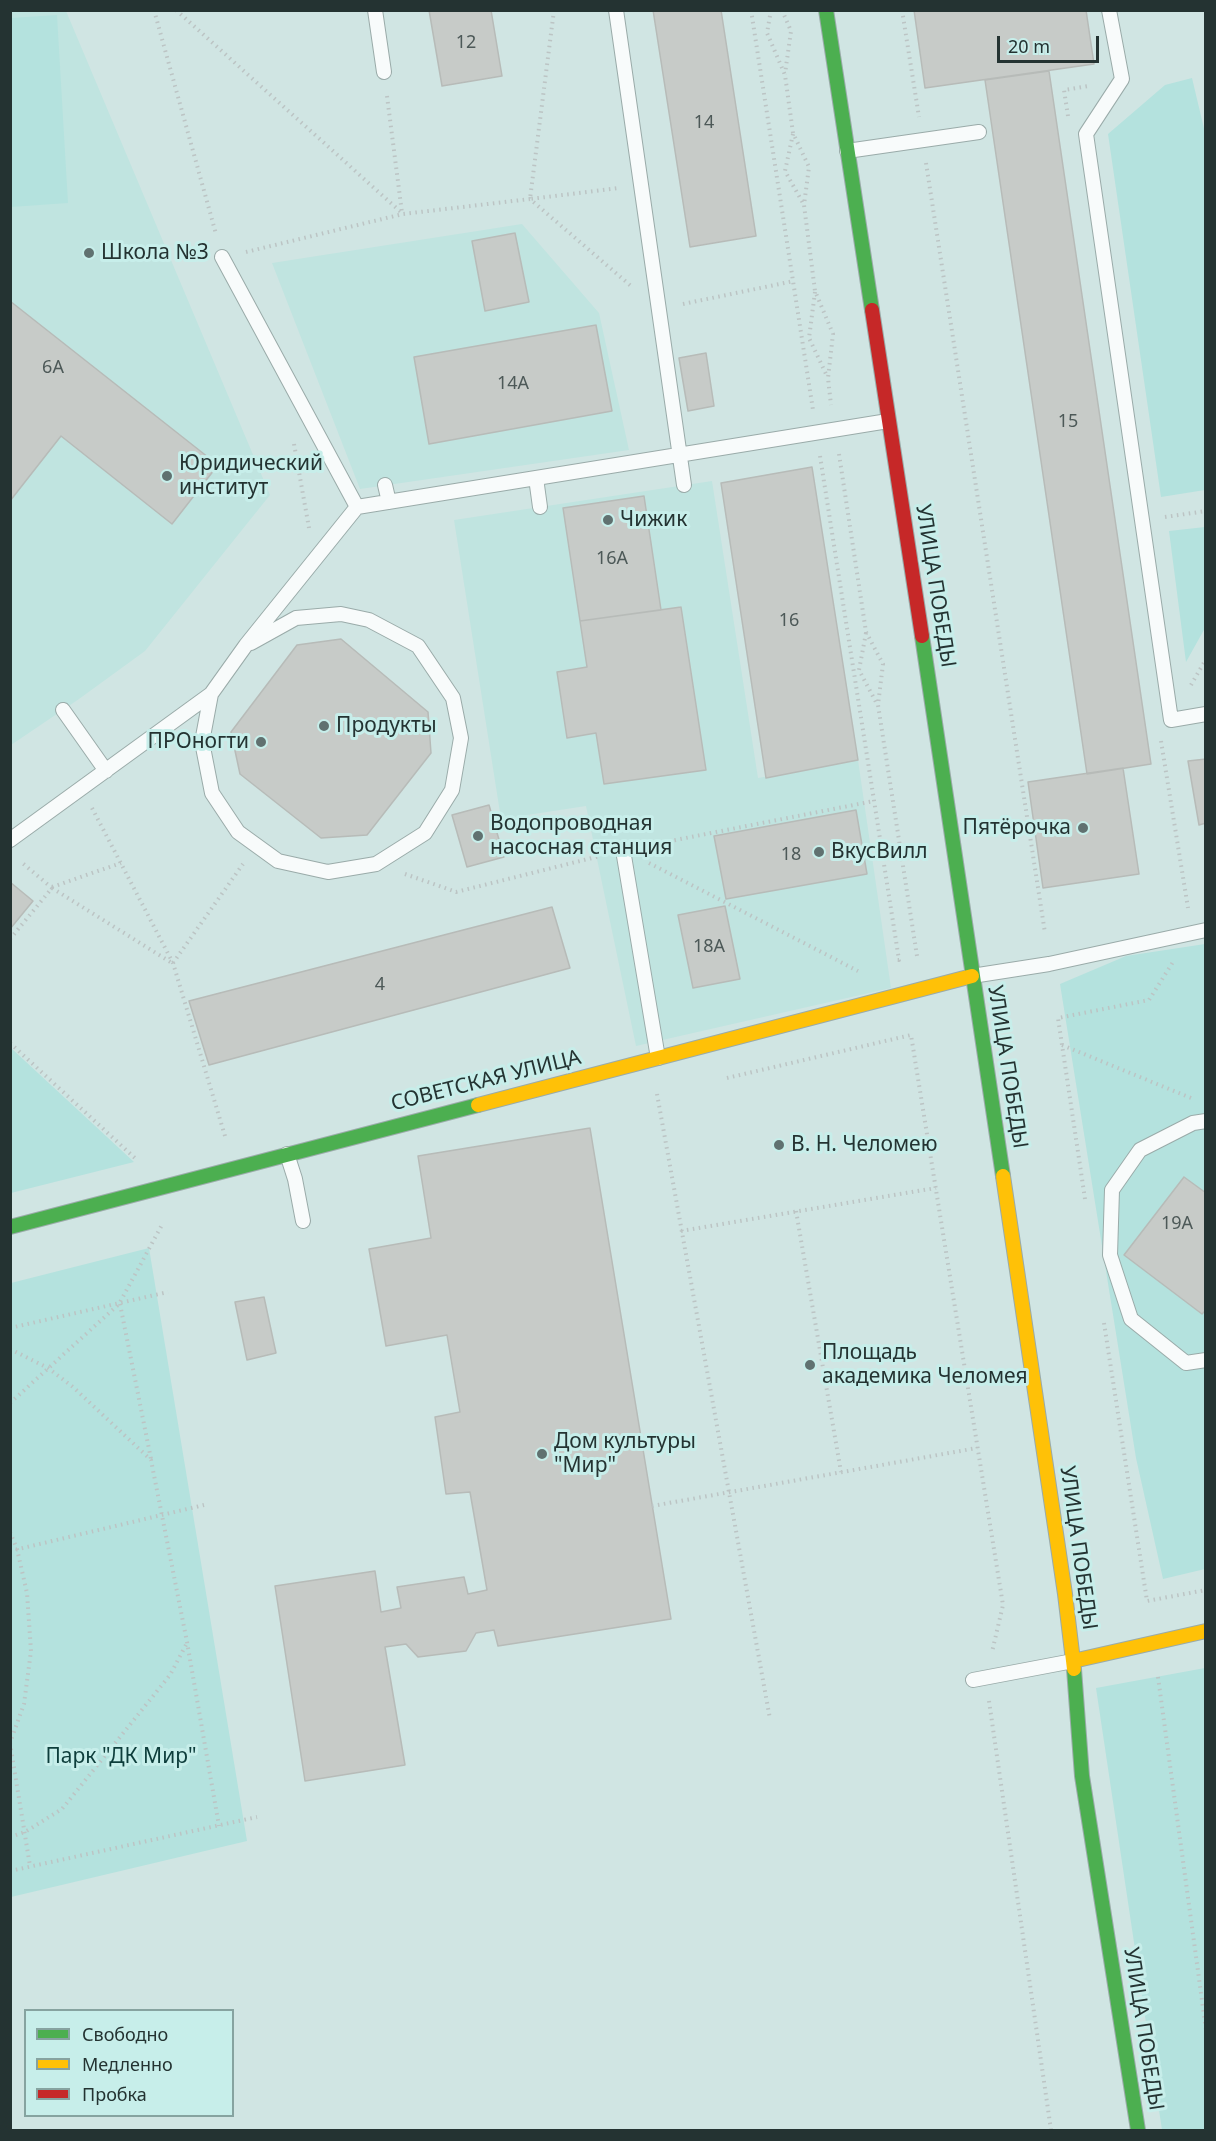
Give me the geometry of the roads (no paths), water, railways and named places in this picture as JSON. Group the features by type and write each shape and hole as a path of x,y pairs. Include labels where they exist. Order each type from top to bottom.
{"street":[{"name":"УЛИЦА ПОБЕДЫ","path":"826,10 1063,1582 1073,1661 1082,1776 1138,2130"},
{"name":"СОВЕТСКАЯ УЛИЦА","path":"10,1227 972,976"},
{"path":"1073,1661 1206,1630"}],"lane":[{"path":"375,10 384,72"},
{"path":"616,10 684,485"},
{"path":"1109,10 1122,79 1086,134 1171,720 1206,714"},
{"path":"847,151 979,132"},
{"path":"222,257 357,507"},
{"path":"10,840 211,694 246,645 357,507 888,421"},
{"path":"536,478 540,507"},
{"path":"385,485 389,502"},
{"path":"211,694 202,742 212,793 238,832 278,861 328,872 376,864 425,833 452,790 461,738 453,698 418,646 369,620 341,614 296,618 246,645"},
{"path":"63,710 106,771"},
{"path":"623,850 658,1058"},
{"path":"972,976 1049,963 1198,931"},
{"path":"1206,1121 1193,1123 1140,1150 1112,1190 1110,1255 1131,1319 1186,1363 1206,1360"},
{"path":"287,1154 295,1179 303,1221"},
{"path":"980,1679 1073,1661"}],"place":[{"name":"Школа №3","path":"89,253"},
{"name":"Юридический институт","path":"167,476"},
{"name":"Чижик","path":"608,520"},
{"name":"Продукты","path":"324,726"},
{"name":"ПРОногти","path":"261,742"},
{"name":"Пятёрочка","path":"1083,828"},
{"name":"Водопроводная насосная станция","path":"478,836"},
{"name":"ВкусВилл","path":"819,852"},
{"name":"В. Н. Челомею","path":"779,1145"},
{"name":"Площадь академика Челомея","path":"810,1365"},
{"name":"Дом культуры \"Мир\"","path":"542,1454"}],"park label":[{"name":"Парк \"ДК Мир\"","path":"121,1757"}]}
